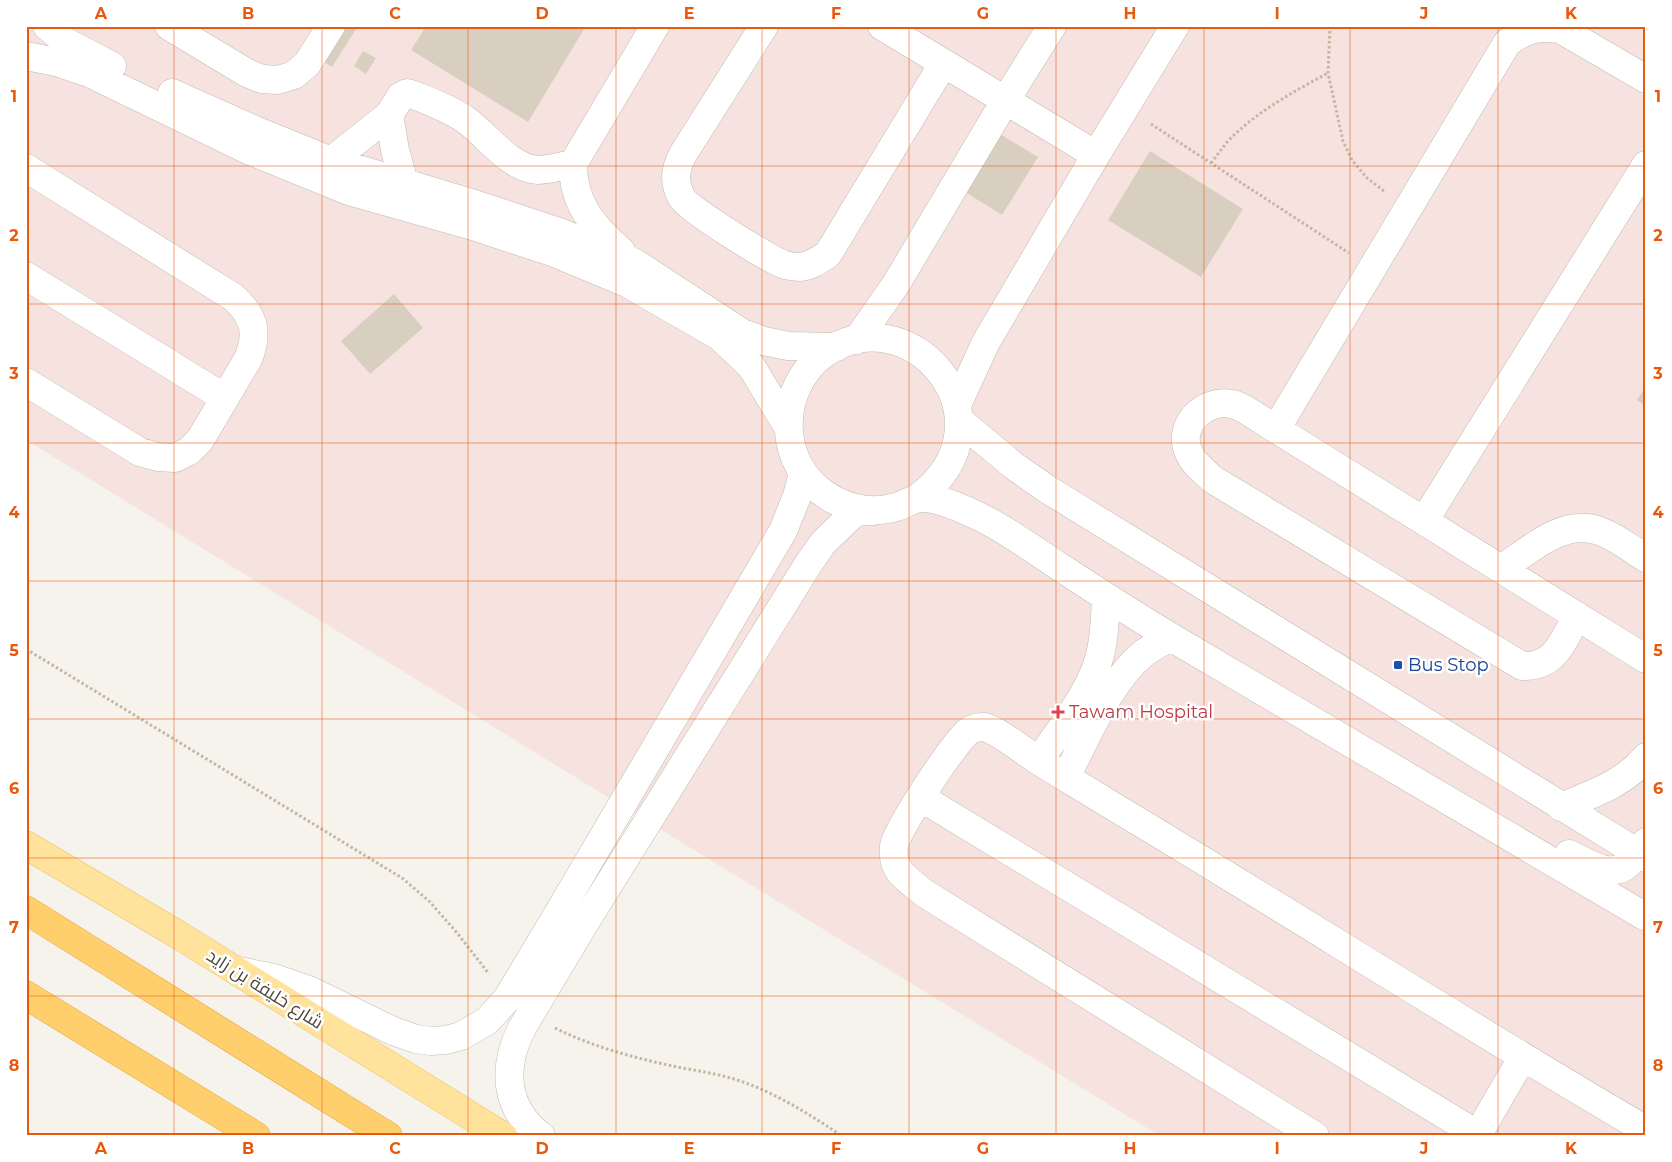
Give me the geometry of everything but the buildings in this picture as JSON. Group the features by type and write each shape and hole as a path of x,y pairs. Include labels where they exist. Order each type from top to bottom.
{"highway":[{"path":"26,910 388,1136"},
{"path":"26,995 256,1136"}],"main road":[{"name":"شارع خليفة بن زايد","path":"26,845 95,885 503,1136"}],"street":[{"path":"47,26 66,42 94,58 265,135 331,161 559,232 635,264 742,333 764,341 788,346 882,339 902,344 919,352 939,369 953,392 958,412 957,443 950,464 942,477 919,498 889,509 855,512 823,543 584,924 515,1042 510,1058 510,1090 523,1118 541,1136"},
{"path":"169,26 247,73 262,79 278,80 294,75 307,64 331,26"},
{"path":"635,264 604,235 584,211 575,189 573,164 655,26"},
{"path":"764,26 683,154 677,165 675,177 683,200 692,209 786,266 801,267 816,263 828,254 943,64"},
{"path":"882,26 1096,155"},
{"path":"873,511 852,508 833,500 816,488 803,473 795,459 790,443 788,427 789,410 793,394 800,379 811,366 823,355 847,343 896,284 1052,26"},
{"path":"958,412 986,342 1096,155 1175,26"},
{"path":"1276,429 1507,43 1534,27 1560,29 1646,78"},
{"path":"26,56 56,62 89,73 248,150 349,191 473,226 546,250 627,283 725,341 751,366 788,427"},
{"path":"331,161 389,115 401,96 407,93 414,94 468,121 511,160 524,167 538,170 573,164"},
{"path":"389,115 395,150 404,184"},
{"path":"1424,521 1646,164"},
{"path":"26,168 233,297 244,306 251,318 254,332 253,346 248,359 200,440 189,451 175,458 158,457 140,452 26,382"},
{"path":"26,276 225,398"},
{"path":"1577,616 1557,652 1548,661 1535,667 1522,666 1212,479 1189,454 1185,439 1190,423 1200,410 1216,404 1233,404 1276,429 1501,569 1577,616 1646,659"},
{"path":"958,412 1007,461 1047,488 1561,807 1643,851 1622,869 1605,870 1594,867 1522,831 1501,831"},
{"path":"234,970 274,978 311,991 393,1031 416,1039 446,1040 475,1030 487,1021 507,999 783,531 797,496 803,473"},
{"path":"919,498 954,505 989,521 1170,637 1646,917"},
{"path":"1501,569 1557,533 1571,528 1601,531 1646,558"},
{"path":"1039,761 1082,695 1093,674 1100,656 1104,636 1106,597"},
{"path":"1066,777 1116,685 1128,668 1144,653 1170,637"},
{"path":"1315,1136 924,893 908,880 896,865 894,846 900,831 920,797 960,740 969,731 976,728 986,728 995,732 1039,761 1232,877 1522,1058 1646,1130"},
{"path":"1561,807 1624,778 1646,757"},
{"path":"920,797 1478,1135 1522,1058"}],"path":[{"path":"1330,26 1328,73 1343,141 1352,160 1366,178 1409,206"},
{"path":"1211,163 1228,142 1257,116 1293,92 1328,73"},
{"path":"1125,107 1372,268"},
{"path":"26,649 402,878 429,901 458,934 507,999"},
{"path":"530,1015 569,1035 605,1048 736,1080 794,1107 842,1136"}],"shaded area":[{"name":"Tawam Hospital","path":"26,26 1646,26 1646,1136 1160,1136 26,440"}],"place":[{"name":"Bus Stop","path":"1398,665"},
{"name":"Tawam Hospital","path":"1058,712"}]}
